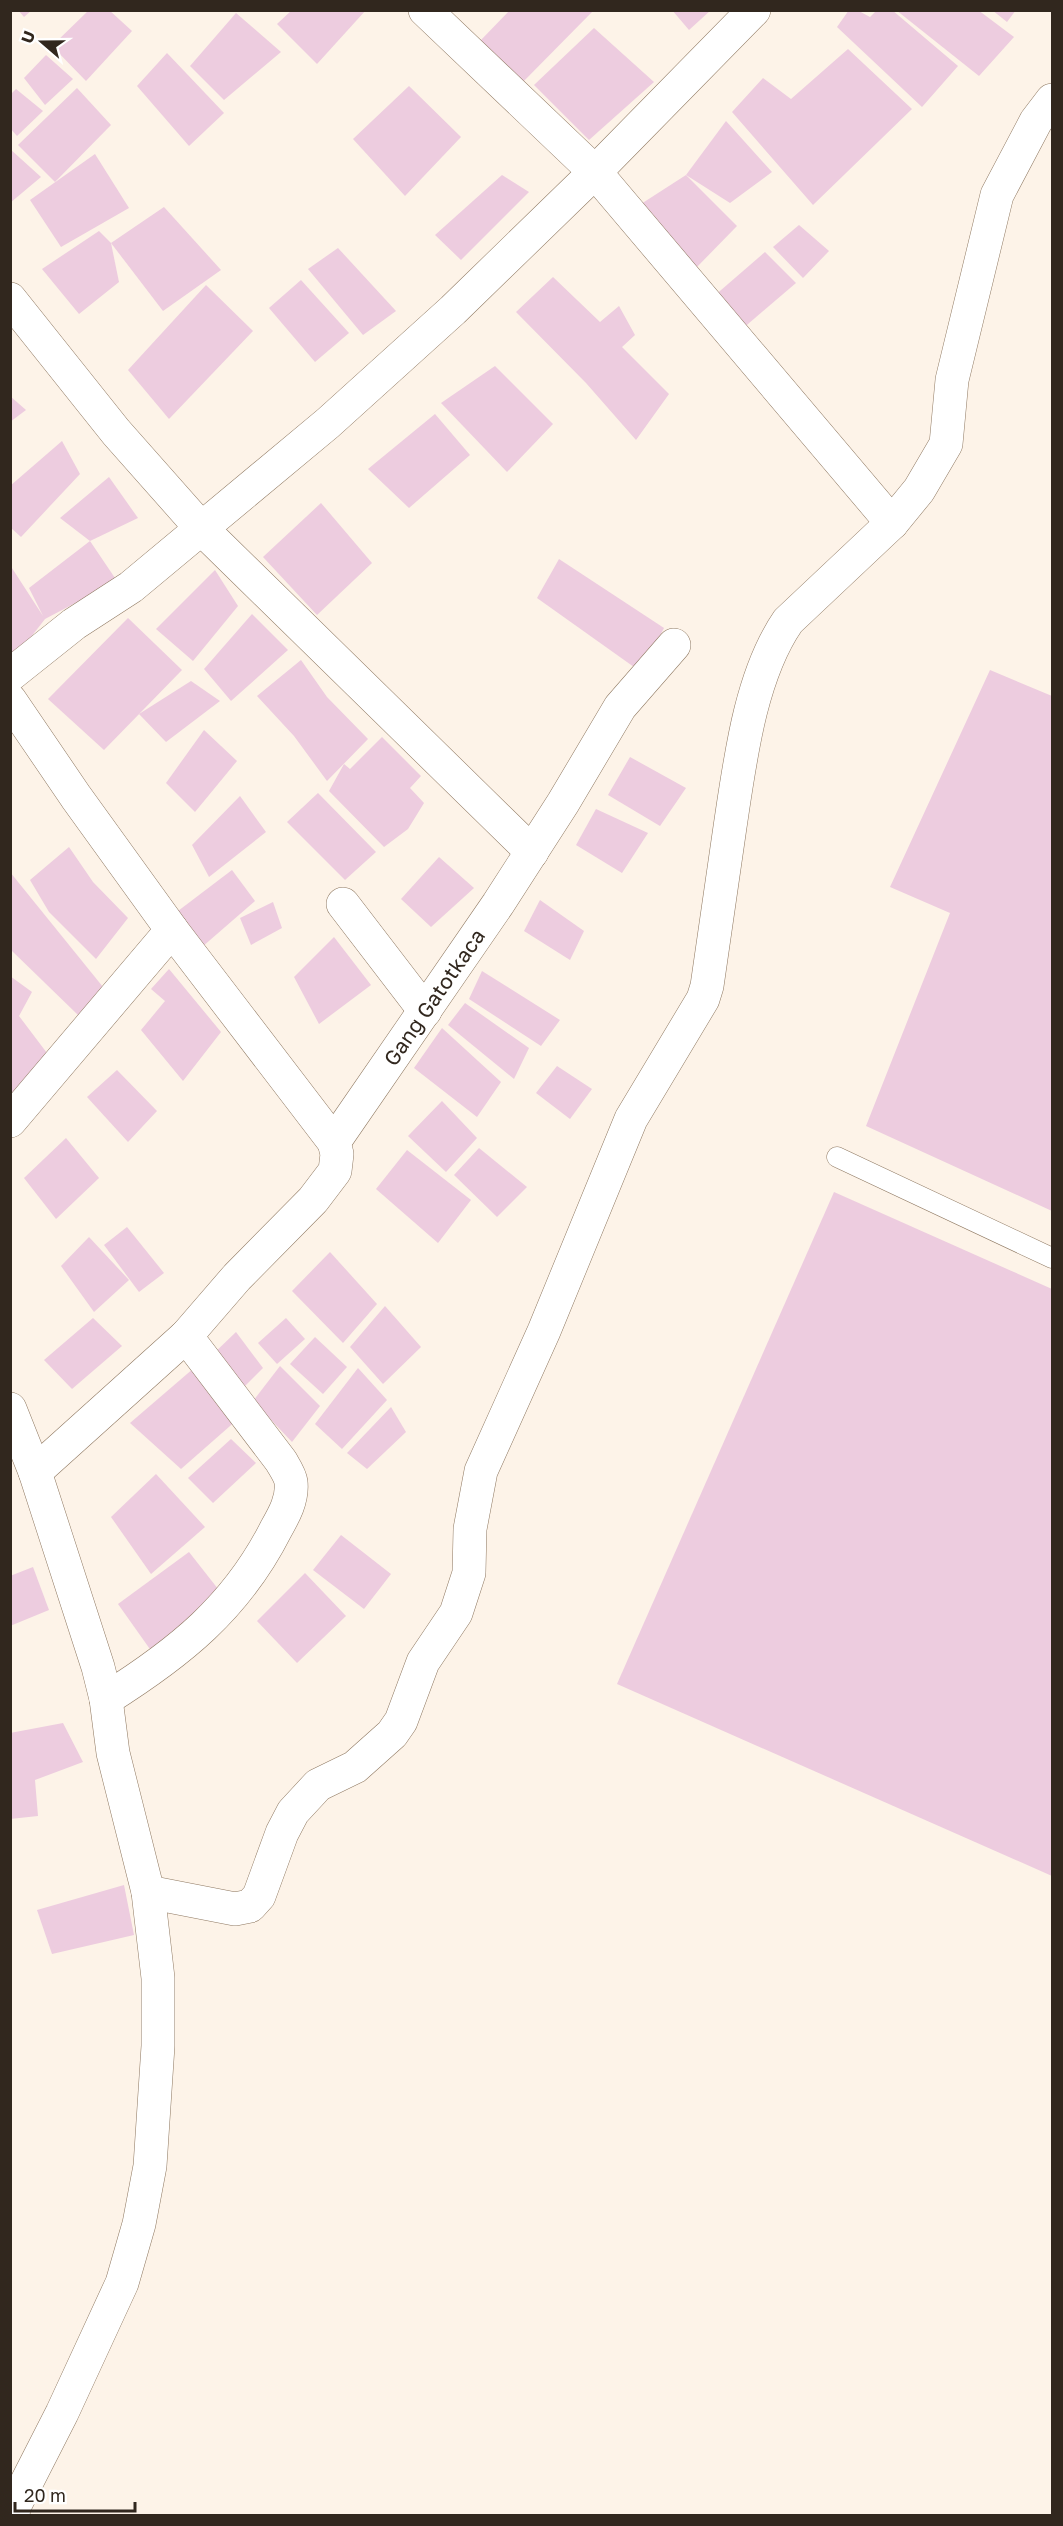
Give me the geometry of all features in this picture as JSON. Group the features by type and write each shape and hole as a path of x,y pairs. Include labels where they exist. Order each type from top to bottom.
{"street":[{"path":"425,10 595,172 892,523"},
{"path":"10,675 74,624 131,587 328,423 453,310 595,172 754,10"},
{"path":"148,1892 235,1909 250,1906 259,1896 282,1833 293,1812 318,1785 355,1767 382,1744 401,1721 423,1662 456,1613 469,1573 470,1529 482,1471 544,1331 631,1119 703,999 707,986 742,748 763,670 788,621 801,606 892,523 919,490 946,444 952,380 997,195 1036,121 1053,100"},
{"path":"10,299 116,432 201,528 532,852"},
{"name":"Gang Gatotkaca","path":"334,1142 532,852 620,707 674,645"},
{"path":"10,700 76,797 172,930 334,1142 337,1154 335,1172 319,1193 237,1277 186,1336 35,1472"},
{"path":"343,904 425,1011"},
{"path":"10,1121 172,930"},
{"path":"106,1699 146,1674 199,1631 228,1603 267,1547 291,1497 291,1480 281,1461 186,1336"},
{"path":"10,1409 35,1472 98,1667 106,1699 113,1753 148,1892 158,1978 158,2046 150,2166 139,2224 122,2283 12,2511"}],"lane":[{"path":"837,1157 1053,1258"}],"building":[{"path":"18,10 32,10 24,17"},
{"path":"89,10 109,10 132,31 86,81 52,46"},
{"path":"292,10 366,10 317,64 277,24"},
{"path":"510,10 594,10 518,87 480,41"},
{"path":"672,10 711,10 689,30"},
{"path":"849,10 857,10 870,17 877,10 892,10 958,66 922,107 837,27"},
{"path":"896,10 978,10 1014,37 979,76"},
{"path":"992,10 1016,10 1007,22"},
{"path":"236,13 281,52 224,100 190,66"},
{"path":"594,28 654,82 589,140 534,85"},
{"path":"848,49 912,109 813,205 732,112 763,78 791,99"},
{"path":"167,53 224,113 189,146 137,86"},
{"path":"46,55 73,79 45,105 24,78"},
{"path":"409,86 461,137 405,196 353,139"},
{"path":"77,88 111,125 55,182 18,145"},
{"path":"16,89 43,111 17,136 10,128 10,95"},
{"path":"726,121 772,172 730,203 686,175"},
{"path":"10,149 41,177 10,203"},
{"path":"95,154 129,208 61,247 30,200"},
{"path":"502,175 529,192 461,260 435,235"},
{"path":"686,175 737,226 695,269 641,204"},
{"path":"164,207 221,270 163,311 111,243"},
{"path":"799,225 829,251 803,278 773,247"},
{"path":"99,231 111,243 119,282 79,314 42,269"},
{"path":"338,248 396,311 363,335 308,269"},
{"path":"765,252 796,283 741,330 713,297"},
{"path":"553,277 600,322 619,306 635,335 622,347 669,394 636,440 586,383 516,312"},
{"path":"301,280 349,333 315,362 269,308"},
{"path":"206,285 253,331 169,419 128,370"},
{"path":"495,366 553,424 507,472 441,403"},
{"path":"10,396 26,410 10,422"},
{"path":"435,414 470,455 409,508 368,469"},
{"path":"62,441 80,474 21,537 10,527 10,486"},
{"path":"109,477 138,518 90,541 60,518"},
{"path":"321,503 372,563 317,615 263,557"},
{"path":"90,541 117,581 45,619 13,660 10,657 10,565 43,616 29,588"},
{"path":"559,559 664,628 641,672 537,598"},
{"path":"215,570 238,606 193,661 156,629"},
{"path":"252,614 288,650 231,701 204,669"},
{"path":"128,618 182,670 104,750 48,699"},
{"path":"301,660 327,697 368,739 327,781 294,736 257,696"},
{"path":"990,670 1052,696 1052,1211 866,1126 950,913 890,887"},
{"path":"191,681 220,701 166,742 139,714"},
{"path":"204,730 237,761 195,812 166,783"},
{"path":"382,737 421,776 410,788 424,803 408,829 384,847 329,791 344,764 350,769"},
{"path":"630,757 686,788 660,826 608,795"},
{"path":"318,793 376,852 345,880 287,822"},
{"path":"240,796 266,832 209,877 192,845"},
{"path":"596,809 648,833 622,873 576,845"},
{"path":"69,847 93,882 128,918 96,959 49,912 30,880"},
{"path":"439,857 474,888 431,927 401,899"},
{"path":"232,870 255,901 202,947 178,911"},
{"path":"10,872 103,987 78,1015 10,949"},
{"path":"540,900 584,931 570,960 524,931"},
{"path":"273,902 282,928 251,945 240,918"},
{"path":"334,937 371,985 319,1024 294,977"},
{"path":"169,969 221,1032 183,1081 141,1030 165,1001 151,989"},
{"path":"482,971 560,1020 541,1046 469,999"},
{"path":"10,976 32,992 19,1016 53,1061 19,1102 10,1093"},
{"path":"465,1003 529,1048 514,1079 448,1025"},
{"path":"442,1028 501,1082 477,1117 414,1068"},
{"path":"557,1066 592,1089 570,1119 536,1093"},
{"path":"117,1070 157,1111 128,1142 87,1097"},
{"path":"442,1101 477,1138 446,1172 408,1136"},
{"path":"66,1138 99,1178 56,1219 24,1178"},
{"path":"479,1148 527,1187 497,1217 454,1175"},
{"path":"407,1150 471,1200 438,1243 376,1189"},
{"path":"834,1192 1052,1289 1052,1876 617,1684"},
{"path":"127,1227 164,1273 139,1292 104,1245"},
{"path":"89,1237 129,1280 94,1312 61,1266"},
{"path":"330,1252 377,1304 343,1343 292,1291"},
{"path":"385,1306 421,1347 383,1384 350,1347"},
{"path":"93,1318 122,1346 72,1389 44,1360"},
{"path":"286,1318 305,1339 277,1364 258,1343"},
{"path":"236,1332 263,1368 239,1392 210,1357"},
{"path":"315,1337 347,1367 323,1394 290,1364"},
{"path":"280,1366 320,1406 292,1442 253,1401"},
{"path":"194,1368 238,1419 181,1469 130,1423"},
{"path":"358,1368 387,1400 342,1449 315,1424"},
{"path":"391,1407 406,1432 367,1469 347,1453"},
{"path":"231,1439 256,1463 213,1503 188,1478"},
{"path":"156,1474 205,1527 151,1574 111,1517"},
{"path":"341,1535 391,1574 364,1609 313,1570"},
{"path":"189,1552 222,1594 152,1652 118,1604"},
{"path":"33,1567 49,1610 10,1626 10,1576"},
{"path":"305,1573 346,1616 297,1663 257,1621"},
{"path":"63,1723 83,1762 35,1780 38,1816 10,1819 10,1733"},
{"path":"124,1885 134,1935 52,1954 37,1910"}]}
